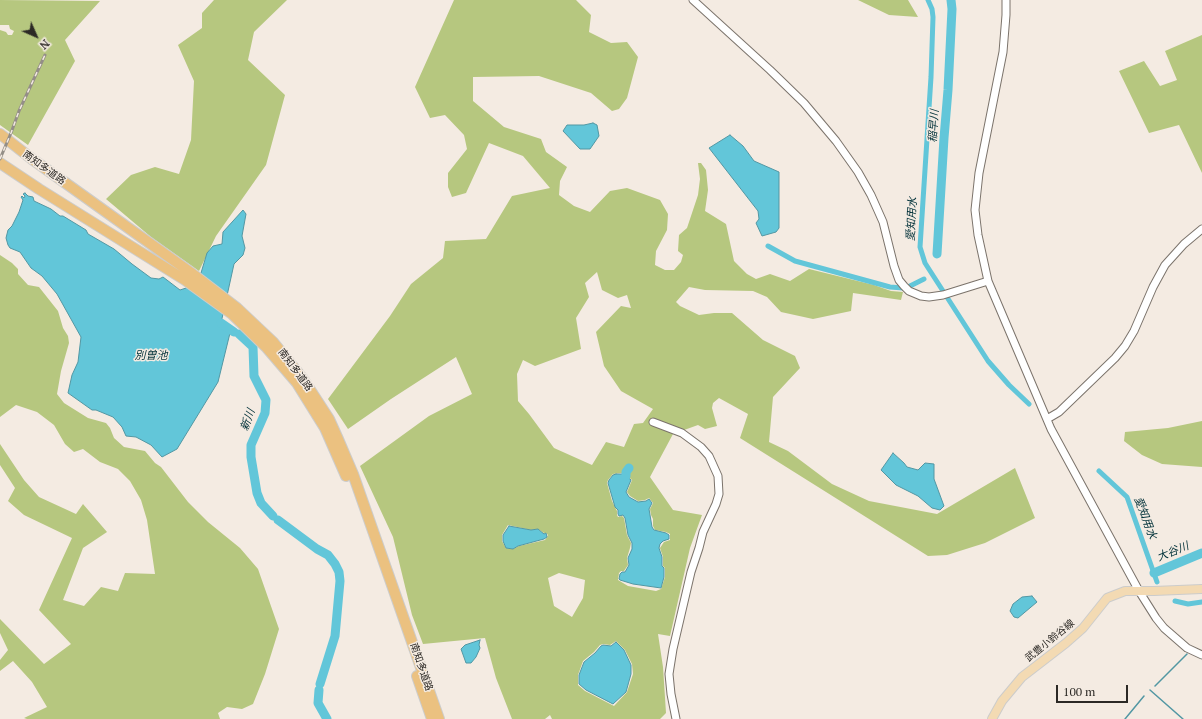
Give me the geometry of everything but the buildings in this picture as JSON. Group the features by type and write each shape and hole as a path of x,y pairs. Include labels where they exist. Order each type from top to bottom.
{"highway":[{"name":"南知多道路","path":"0,134 234,311 273,342 288,359 329,419 353,474 439,719"},
{"name":"南知多道路","path":"0,163 38,189 187,276"},
{"name":"南知多道路","path":"234,311 282,364 297,383 325,428 346,476 432,719"},
{"path":"420,666 424,669 445,719"}],"main road":[{"name":"武豊小鈴谷線","path":"992,719 1002,701 1022,677 1083,628 1107,598 1125,591 1202,589"}],"street":[{"path":"693,0 804,103 836,141 858,172 871,195 883,222 896,273 904,286 910,291 921,296 929,297 946,294 988,281"},
{"path":"1006,0 1003,52 979,173 975,210 978,235 988,281 1051,429 1139,591 1164,628 1187,648 1202,655"},
{"path":"1048,419 1059,412 1115,358 1125,346 1134,331 1153,287 1165,265 1184,244 1202,229"},
{"path":"653,422 682,433 702,447 709,456 718,476 719,494 703,532 691,572 673,649 669,674 675,719"}],"green space":[{"path":"0,0 100,1 65,40 75,61 28,145 0,125 0,30 6,32 8,35 12,35 14,31 10,29 9,25 0,25"},
{"path":"214,0 287,0 254,32 248,60 285,95 266,165 216,236 199,271 151,237 106,199 131,175 155,167 179,174 191,140 194,81 178,45 202,28 202,13"},
{"path":"454,0 576,0 591,15 589,32 611,43 627,42 638,57 627,98 619,109 612,111 591,93 539,76 473,77 473,101 504,127 541,139 546,152 567,167 560,181 559,195 574,206 590,212 610,191 627,188 660,200 668,214 667,230 656,251 655,265 665,270 674,270 681,262 683,255 678,251 679,235 687,228 698,195 700,179 698,163 701,163 706,170 708,190 705,211 726,224 734,261 747,274 756,279 770,274 790,281 809,269 874,285 891,291 903,292 901,300 853,293 851,311 813,319 781,312 767,297 753,291 705,290 689,287 676,302 680,306 699,315 732,313 763,340 795,356 800,368 773,397 769,442 788,451 832,484 869,501 937,514 1015,468 1035,518 985,543 947,555 928,556 740,438 748,414 719,398 713,403 712,408 717,426 705,429 698,425 673,434 650,477 673,510 702,515 690,548 670,636 658,634 663,667 666,713 660,719 552,719 550,715 545,719 512,719 496,678 485,638 423,644 412,615 393,537 360,466 429,416 472,394 456,357 348,429 328,399 390,316 411,284 443,258 445,241 486,239 512,196 550,188 523,156 489,143 466,193 452,197 448,187 448,173 467,149 464,135 445,115 430,118 415,87","holes":["597,272 602,290 618,298 627,295 631,308 621,306 596,332 604,366 621,391 653,409 643,423 634,424 624,447 606,442 592,465 554,448 518,401 517,374 523,360 535,366 581,349 576,318 589,297 585,283","624,473 632,480 627,492 638,501 649,498 653,503 650,509 655,530 670,534 670,540 664,542 660,548 663,557 663,566 665,568 665,577 661,589 656,591 628,586 618,580 619,573 624,571 628,565 627,558 631,543 627,535 624,518 622,516 618,517 617,515 607,483 613,474","508,525 531,530 538,529 548,535 545,540 519,546 513,549 506,548 502,541 502,535","559,573 585,580 583,598 572,617 554,606 548,578","616,641 625,650 632,664 633,674 627,692 614,706 585,691 578,685 578,675 583,661 603,644 610,645"]},
{"path":"858,0 908,0 918,17 889,15"},
{"path":"1202,35 1202,173 1179,125 1149,133 1119,71 1144,61 1160,86 1177,80 1165,51"},
{"path":"0,255 18,269 18,274 28,285 39,287 58,311 63,328 68,336 69,343 61,371 57,394 64,403 88,418 106,423 114,438 124,447 145,451 155,463 161,467 188,502 208,522 240,548 258,569 279,629 265,674 253,704 242,709 227,707 218,713 220,719 24,718 47,707 32,682 13,661 0,671 0,660 8,650 0,633 0,619 44,664 71,644 39,610 72,538 24,515 8,501 15,488 0,465 0,444 24,480 39,497 76,514 83,504 107,532 83,548 63,600 84,606 101,587 118,591 125,573 155,574 147,520 141,500 130,481 118,469 100,462 83,449 74,452 65,444 54,425 37,412 16,405 0,417"},
{"path":"1202,421 1202,467 1162,464 1142,455 1124,441 1125,432 1168,428"}],"water":[{"path":"593,123 597,125 599,136 590,149 580,149 563,131 567,125 584,125"},
{"path":"730,135 743,146 754,161 779,172 779,228 776,232 762,236 756,223 759,219 758,211 709,148"},
{"name":"別曽池","path":"25,193 28,196 33,197 34,201 51,209 60,216 63,216 86,230 88,234 114,249 151,278 159,279 163,277 180,290 186,288 201,273 207,253 213,246 222,244 223,232 243,210 246,214 242,236 245,248 243,255 234,264 221,323 219,324 230,333 218,382 177,449 162,457 151,445 136,437 126,436 122,427 113,417 96,410 92,410 68,393 72,375 78,362 81,337 57,294 42,276 31,268 20,252 10,248 6,238 8,230 12,226 19,212 23,200 21,197 22,196 24,198 25,196 23,194"},
{"path":"893,453 907,467 918,470 925,463 934,464 934,479 944,506 940,510 932,508 918,496 896,485 881,470"},
{"path":"624,474 631,480 626,492 629,497 638,502 649,499 652,503 649,509 652,527 654,530 669,535 669,539 663,541 659,548 662,557 662,566 664,568 664,577 661,588 633,584 619,579 620,574 625,572 629,565 628,558 632,549 632,543 628,535 625,518 623,515 619,516 618,514 618,510 615,507 608,483 613,475"},
{"path":"509,526 531,530 538,529 544,534 546,533 547,537 513,549 506,548 503,541 503,535"},
{"path":"1032,596 1037,602 1018,618 1014,617 1010,611 1013,604 1022,597"},
{"path":"480,640 480,648 476,657 471,663 466,663 461,649 465,645"},
{"path":"616,642 624,650 631,665 631,674 626,692 613,704 586,690 579,684 579,675 584,662 601,646 611,646"}],"waterway":[{"name":"愛知用水","path":"928,0 932,9 933,17 931,77 920,247 925,263 988,361 1009,385 1029,404"},
{"name":"稲早川","path":"937,254 948,90 952,9 951,0"},
{"path":"768,246 795,261 890,287 903,288"},
{"path":"910,286 924,279"},
{"name":"新川","path":"221,323 234,332"},
{"name":"新川","path":"239,334 253,347 254,376 266,400 265,413 251,445 251,457 257,493 261,503 273,516"},
{"path":"626,476 626,472 629,468"},
{"name":"愛知用水","path":"1099,471 1127,497 1157,582"},
{"name":"新川","path":"278,520 317,549 328,555 339,572 340,581 335,636 320,684"},
{"name":"大谷川","path":"1154,573 1202,553"},
{"name":"愛知用水","path":"1175,601 1188,604 1202,602"},
{"path":"1155,686 1187,654"},
{"name":"新川","path":"319,690 318,703 327,719"},
{"path":"1150,690 1183,719"},
{"path":"1125,719 1144,696"}],"railway":[{"path":"0,159 19,111 45,55"}]}
